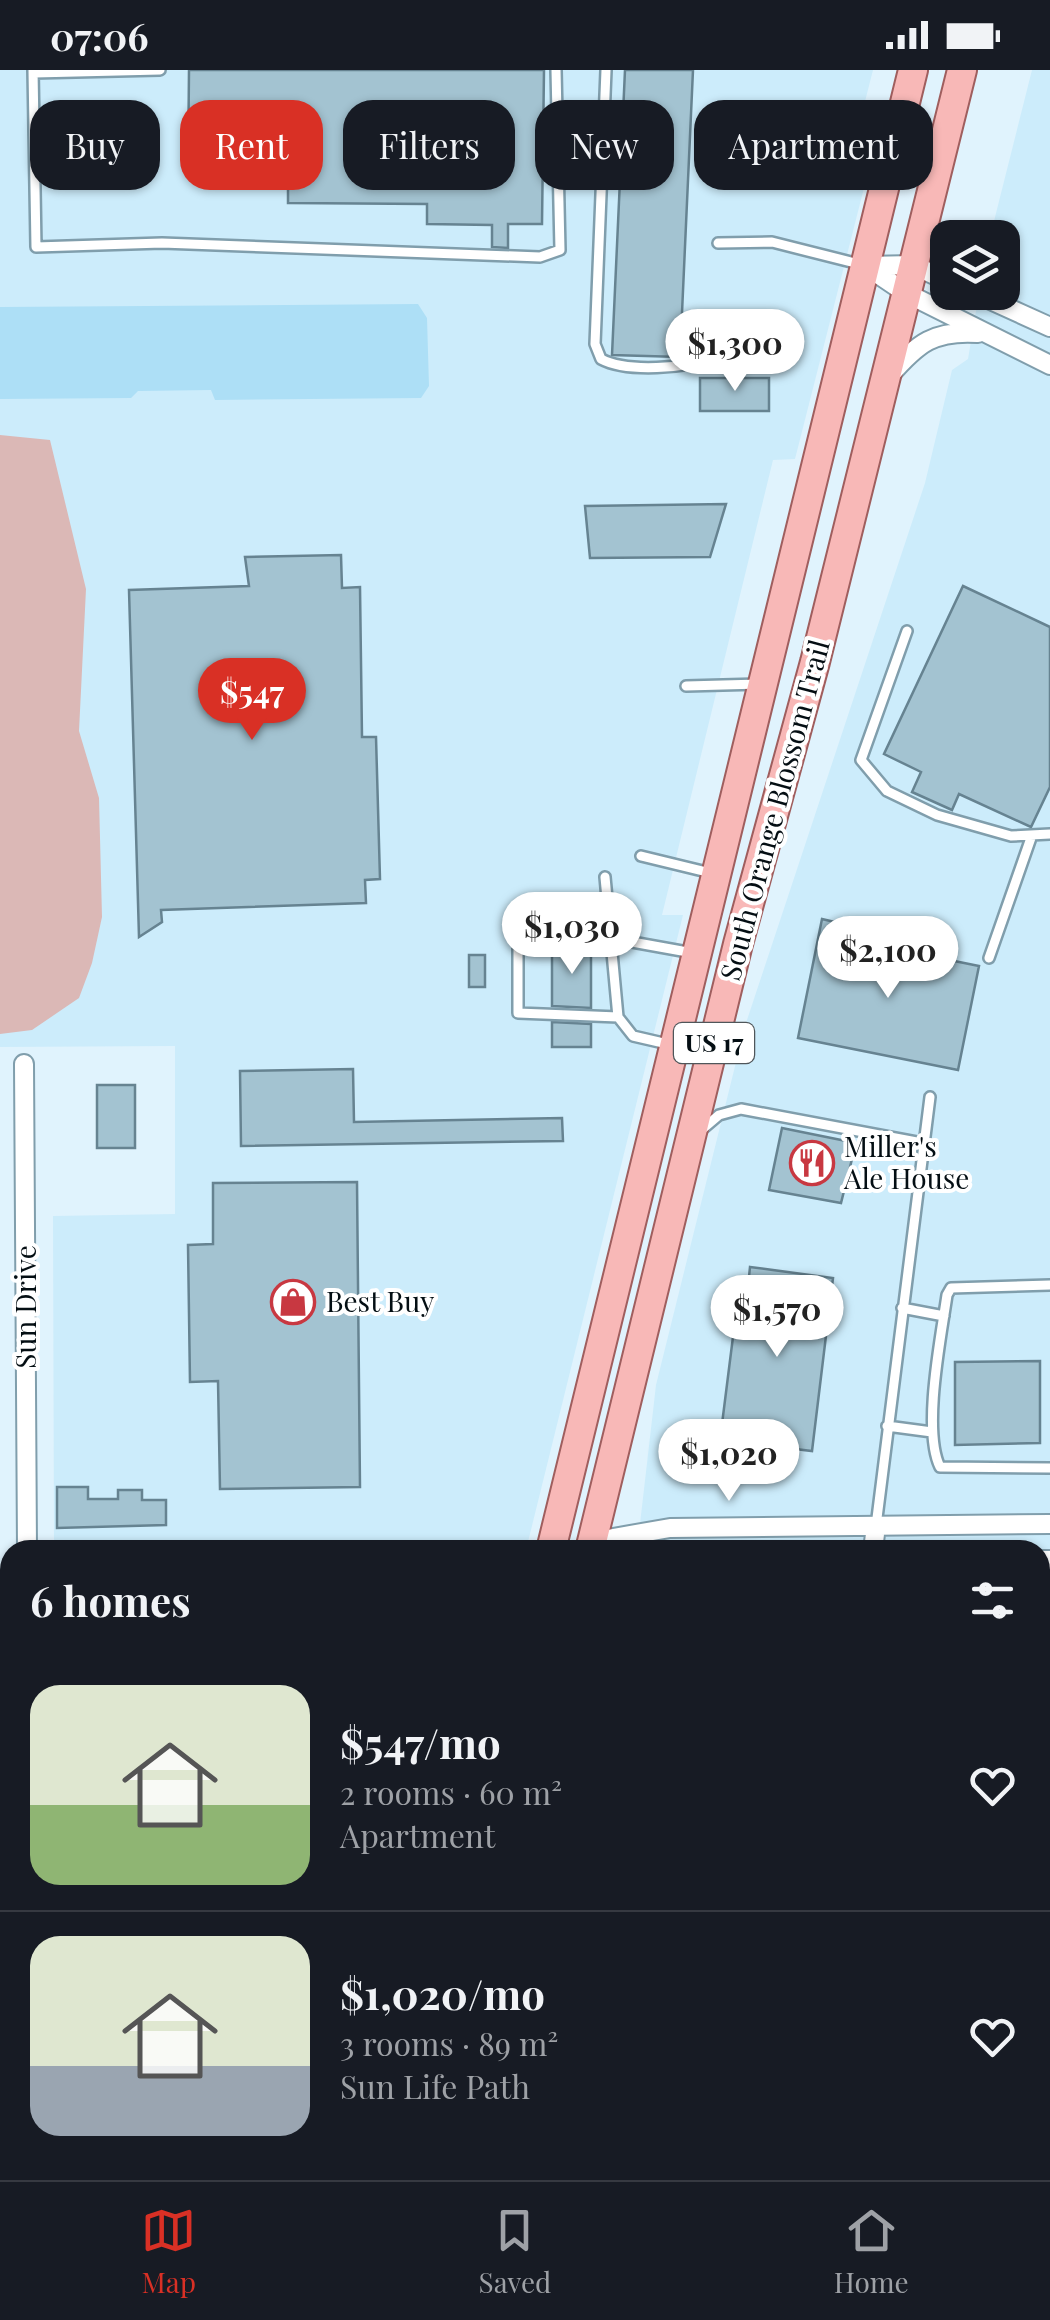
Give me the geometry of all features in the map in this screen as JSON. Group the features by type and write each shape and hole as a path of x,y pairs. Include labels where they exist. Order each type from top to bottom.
{"main road":[{"name":"South Orange Blossom Trail","path":"553,1540 912,70"},
{"name":"South Orange Blossom Trail","path":"590,1540 746,911 815,662 962,70"}],"street":[{"path":"866,266 913,265 930,273"},
{"path":"866,266 906,293 1050,365"},
{"path":"1013,310 1050,327"},
{"path":"884,384 928,338 956,332 984,334"},
{"name":"Sun Drive","path":"24,1064 27,1540"},
{"path":"608,1540 670,1528 1050,1524"},
{"path":"874,1540 876,1526"}],"lane":[{"path":"160,70 34,72 36,247 162,243 540,258 560,250 556,70"},
{"path":"606,70 596,344 601,358 622,366 692,366 714,358"},
{"path":"718,243 772,242 866,266"},
{"path":"908,631 862,760 887,791 937,816 1011,836 1050,834"},
{"path":"686,686 763,684"},
{"path":"989,958 1032,835"},
{"path":"641,856 715,874"},
{"path":"604,877 618,1017 633,1036 674,1046"},
{"path":"618,1017 518,1013 518,938 610,938 696,953"},
{"path":"876,1526 930,1097"},
{"path":"690,1140 719,1116 741,1109 922,1143"},
{"path":"1050,1285 951,1288 944,1316 932,1432 940,1467 1050,1468"},
{"path":"902,1308 944,1316"},
{"path":"887,1426 932,1432"}],"shaded area":[{"path":"0,70 873,70 865,100 694,100 694,190 863,190 795,459 773,460 662,915 683,915 528,1540 54,1540 53,1216 175,1214 175,1046 0,1047"},
{"path":"1032,70 1050,70 1050,1540 638,1540 656,1385 745,1026 925,483 952,370 968,359 976,310 1020,310 1020,220 994,220"},
{"path":"418,304 427,318 429,386 421,398 215,400 211,390 138,391 131,398 0,399 0,307"},
{"path":"0,435 50,440 86,589 79,731 99,798 102,917 79,998 32,1030 0,1034"}],"building":[{"path":"189,70 544,70 544,100 535,100 535,190 542,190 542,224 508,224 508,248 492,247 492,225 427,224 427,204 288,203 288,190 323,190 323,100 189,100"},
{"path":"625,70 693,70 680,357 612,355 620,190 674,190 674,100 624,100"},
{"path":"700,378 769,378 769,411 700,411"},
{"path":"726,504 710,557 590,558 585,506"},
{"path":"341,555 342,588 360,587 362,737 376,737 380,879 365,880 366,903 161,910 162,922 139,937 129,590 249,586 245,557"},
{"path":"963,586 1050,627 1050,787 1031,827 959,794 952,810 912,792 921,772 884,754"},
{"path":"822,919 839,923 836,937 979,966 958,1070 798,1038"},
{"path":"552,946 591,946 591,1008 552,1006"},
{"path":"469,955 485,955 485,987 469,987"},
{"path":"552,1022 591,1024 591,1047 552,1047"},
{"path":"353,1069 354,1122 562,1118 563,1141 241,1146 240,1071"},
{"path":"97,1085 135,1085 135,1148 97,1148"},
{"path":"782,1128 856,1143 841,1203 769,1190"},
{"path":"357,1182 360,1487 220,1489 218,1381 190,1382 188,1245 213,1244 213,1183"},
{"path":"750,1267 833,1278 812,1451 720,1440 737,1305 746,1306"},
{"path":"1040,1361 1040,1443 955,1445 955,1362"},
{"path":"57,1487 88,1487 88,1499 118,1499 118,1490 142,1490 142,1500 166,1500 166,1525 57,1528"}],"place":[{"name":"Miller's Ale House","path":"812,1163"},
{"name":"Best Buy","path":"293,1302"}]}
